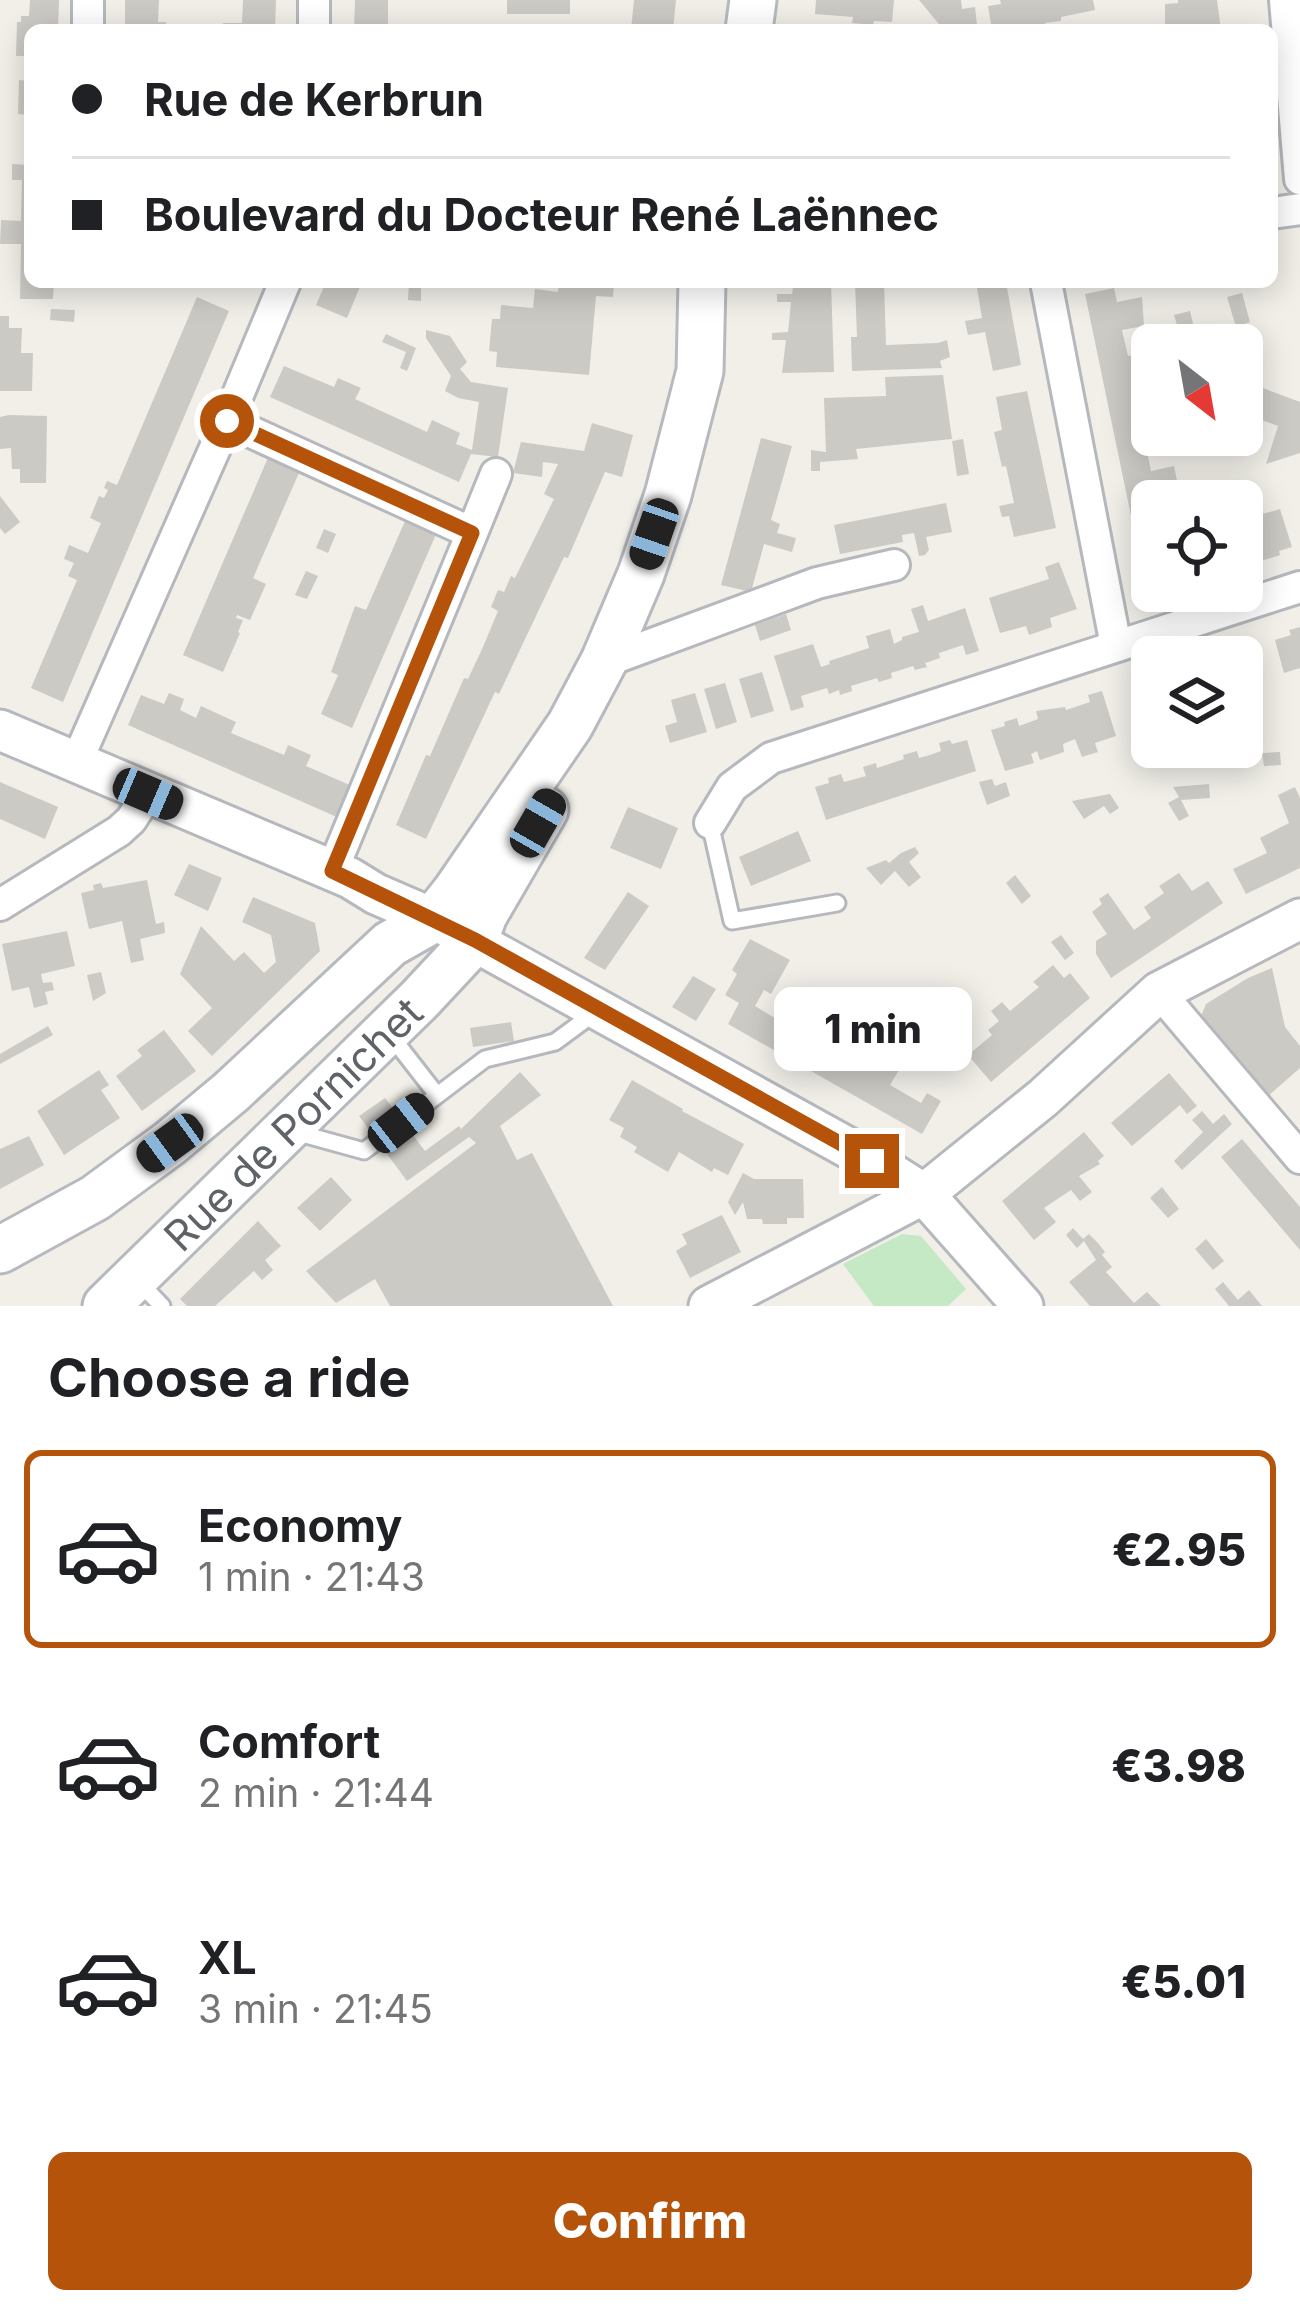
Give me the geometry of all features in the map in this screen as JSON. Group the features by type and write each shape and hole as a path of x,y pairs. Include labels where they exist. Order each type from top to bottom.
{"main road":[{"path":"0,1250 95,1198 170,1143 390,944 434,919 524,795 570,725 604,661 668,495 700,370 702,288"},
{"name":"Rue de Pornichet","path":"134,1296 286,1130 475,940 484,915 570,766 620,656 680,495 710,381 724,288"}],"street":[{"path":"1285,0 1300,179"},
{"path":"76,763 282,288"},
{"path":"1047,288 1116,646"},
{"path":"227,421 472,533"},
{"path":"332,871 496,474"},
{"path":"620,656 817,583 894,565"},
{"path":"710,823 733,787 771,758 1300,587"},
{"path":"0,730 434,919 872,1161 924,1194 1023,1306"},
{"path":"0,905 119,831 148,794"},
{"path":"709,1306 924,1194 1043,1097 1159,992 1300,919"},
{"path":"1159,992 1300,1158"}],"lane":[{"path":"710,823 732,921 837,903"},
{"path":"286,1130 364,1151 485,1059 555,1042 599,1010"},
{"path":"387,1030 437,1095"}],"green space":[{"path":"902,1234 921,1236 966,1289 948,1306 874,1306 843,1264"}],"building":[{"path":"30,0 59,0 58,24 24,24 24,56 16,56 17,22 29,16"},
{"path":"125,0 159,0 158,22 166,24 125,24"},
{"path":"243,0 276,0 275,24 223,24 242,23"},
{"path":"355,0 388,0 388,24 354,24"},
{"path":"507,0 570,0 570,14 507,14"},
{"path":"634,0 676,0 674,24 632,24"},
{"path":"816,0 894,0 892,22 852,23 853,17 815,14"},
{"path":"919,0 961,0 962,9 975,7 977,24 939,24"},
{"path":"1000,0 1093,0 1095,10 1045,24 991,24 988,6 1001,4"},
{"path":"1217,0 1220,24 1165,24 1165,4"},
{"path":"19,80 24,80 24,114 18,114"},
{"path":"12,164 24,165 24,288 54,288 53,299 20,299 21,244 0,244 1,220 21,221 22,180 12,180"},
{"path":"323,288 360,288 347,318 316,305"},
{"path":"409,288 421,288 421,301 408,300"},
{"path":"558,288 614,288 613,297 596,296 589,375 496,367 497,352 489,351 492,319 500,319 501,305 533,308 535,289 558,292"},
{"path":"793,288 831,288 834,372 782,373 786,340 772,340 772,333 788,332 791,302 777,302 777,294 792,294"},
{"path":"855,288 884,288 886,345 947,340 950,357 940,361 942,368 852,371 851,337 857,337"},
{"path":"977,288 1007,288 1021,365 993,371 985,332 968,335 965,321 982,318"},
{"path":"1114,288 1117,302 1142,297 1144,324 1122,330 1131,356 1131,456 1148,456 1151,471 1174,466 1177,480 1131,480 1131,516 1085,294"},
{"path":"1242,293 1250,322 1235,324 1227,297"},
{"path":"197,297 229,311 63,702 31,688 77,580 68,576 74,563 64,559 69,545 88,553 101,523 90,518 99,496 104,498 107,481 117,485"},
{"path":"51,309 75,310 74,322 50,320"},
{"path":"1190,311 1193,324 1177,324 1174,315"},
{"path":"0,316 9,316 9,328 22,328 21,353 33,353 32,391 0,391"},
{"path":"426,330 450,336 467,362 460,369 471,382 508,388 498,457 471,454 459,482 270,397 284,366 334,387 338,378 361,388 355,399 427,432 432,420 460,433 456,444 472,450 479,402 445,391 451,376 426,338"},
{"path":"386,334 416,348 407,371 400,368 406,352 382,342"},
{"path":"943,375 952,439 856,449 858,459 820,462 820,471 811,471 811,450 826,452 824,398 886,396 885,377"},
{"path":"1263,388 1300,402 1300,453 1266,464 1278,426 1263,421"},
{"path":"1027,391 1056,528 1014,537 1009,516 1002,517 999,506 1014,503 994,432 1002,430 996,397"},
{"path":"47,416 46,483 20,483 20,469 12,469 11,448 0,449 0,417"},
{"path":"592,423 633,435 622,477 605,472 568,558 564,557 499,694 495,692 426,839 396,825 426,755 430,756 483,647 498,611 491,607 498,590 504,592 511,576 515,578 554,499 544,494 558,464 543,462 542,477 513,473 521,442 584,451"},
{"path":"761,438 792,446 771,520 780,524 777,533 796,538 792,552 764,544 751,592 721,585"},
{"path":"963,439 969,474 957,476 952,441"},
{"path":"270,453 302,466 253,578 266,584 250,620 237,615 243,620 240,633 223,672 183,655"},
{"path":"0,496 20,522 5,534 0,528"},
{"path":"946,503 952,532 926,537 929,550 925,555 919,556 914,533 902,535 903,542 840,554 834,525"},
{"path":"1280,509 1292,547 1263,560 1263,514"},
{"path":"409,512 440,525 352,728 321,714 338,675 331,672 355,606 366,610"},
{"path":"324,529 336,534 328,553 316,548"},
{"path":"1059,562 1077,609 1050,618 1052,627 1029,635 1026,626 1000,633 989,598 1049,579 1045,567"},
{"path":"306,571 318,576 307,599 295,595"},
{"path":"923,605 928,621 965,608 979,651 966,655 963,645 939,653 940,658 925,663 927,667 891,673 892,678 851,686 852,691 840,695 839,690 829,694 827,688 801,696 804,707 791,711 774,656 813,644 821,667 869,648 866,636 890,629 894,644 919,632 911,609"},
{"path":"786,614 791,630 760,641 755,625"},
{"path":"1300,627 1300,668 1284,673 1275,640"},
{"path":"762,672 774,711 751,718 739,679"},
{"path":"725,683 737,722 716,729 704,689"},
{"path":"1102,691 1116,736 1095,743 1098,752 1082,757 1075,739 1063,744 1064,752 1040,760 1037,751 1031,754 1034,763 1005,771 991,730 1017,718 1019,726 1038,719 1036,711 1066,710 1090,702 1088,695"},
{"path":"169,693 184,699 180,710 196,718 201,706 236,722 231,733 284,755 288,745 311,755 306,766 352,786 339,818 128,725 141,695 164,704"},
{"path":"695,693 707,732 670,743 665,726 677,722 671,700"},
{"path":"950,740 952,744 967,740 976,771 826,820 815,787 829,783 828,778 841,774 844,782 866,776 863,767 876,763 877,768 917,751 919,758 930,755 941,751 939,743"},
{"path":"1280,752 1281,765 1264,766 1263,753"},
{"path":"992,779 995,786 1006,782 1010,796 987,805 979,782"},
{"path":"0,782 58,807 45,839 0,819"},
{"path":"1209,784 1210,798 1181,800 1189,816 1179,821 1168,803 1179,797 1173,787"},
{"path":"1295,787 1300,798 1300,868 1246,894 1233,869 1267,853 1260,838 1289,823 1278,795"},
{"path":"1110,794 1119,808 1110,814 1104,806 1084,819 1072,801"},
{"path":"628,807 678,828 661,869 610,848"},
{"path":"798,831 811,861 751,886 739,857"},
{"path":"915,847 919,853 909,862 921,877 909,887 895,871 881,885 866,868 889,863"},
{"path":"189,864 222,878 208,911 174,895"},
{"path":"1179,873 1192,891 1208,881 1223,903 1111,978 1096,954 1096,941 1107,934 1092,912 1102,904 1099,899 1108,893 1134,930 1151,918 1144,907 1164,893 1159,886"},
{"path":"1015,875 1031,896 1022,904 1006,883"},
{"path":"147,880 156,924 164,922 165,933 140,939 144,960 131,963 122,921 89,929 81,893 101,883 103,888"},
{"path":"628,892 649,906 605,970 584,958"},
{"path":"253,897 315,923 320,951 212,1056 188,1031 212,1008 180,974 201,926 234,961 244,952 264,973 276,962 271,935 242,922"},
{"path":"67,931 75,966 41,974 43,983 52,982 54,990 45,992 48,1004 34,1008 29,987 12,991 2,944"},
{"path":"1061,935 1074,953 1065,960 1051,942"},
{"path":"750,939 790,960 771,994 764,990 755,1006 816,1043 825,1028 840,1038 843,1033 899,1070 890,1085 921,1103 927,1093 941,1101 922,1134 728,1024 739,1003 725,995 737,974 732,970"},
{"path":"1053,965 1064,978 1070,973 1090,998 991,1082 968,1055 992,1035 988,1030 999,1021 991,1011 1002,1002 1010,1011 1039,987 1033,982"},
{"path":"1272,968 1285,1027 1300,1046 1300,1068 1269,1095 1201,1016 1206,1004"},
{"path":"101,972 106,993 93,1001 87,975"},
{"path":"693,976 716,989 696,1021 672,1007"},
{"path":"933,1010 947,1026 938,1033 925,1018"},
{"path":"511,1022 514,1041 473,1047 470,1028"},
{"path":"48,1026 53,1035 0,1064 0,1054"},
{"path":"164,1030 196,1071 142,1111 116,1076 142,1056 137,1050"},
{"path":"908,1034 917,1039 907,1057 897,1051"},
{"path":"99,1070 109,1085 101,1090 120,1118 64,1155 37,1111"},
{"path":"520,1072 541,1095 500,1126 517,1160 532,1153 613,1306 390,1306 375,1279 336,1303 306,1271 476,1143 469,1137 407,1181 359,1116 385,1098 425,1151 459,1126 461,1129"},
{"path":"1169,1073 1197,1106 1187,1114 1180,1105 1132,1146 1111,1123"},
{"path":"632,1080 744,1144 728,1175 714,1168 712,1172 679,1152 668,1172 634,1152 637,1147 620,1137 624,1128 609,1120"},
{"path":"1202,1111 1213,1124 1224,1114 1232,1124 1182,1170 1174,1161 1203,1132 1192,1120"},
{"path":"1084,1132 1104,1156 1100,1164 1079,1176 1092,1192 1080,1201 1071,1190 1044,1208 1056,1222 1034,1240 1002,1201"},
{"path":"29,1136 44,1165 0,1189 0,1149"},
{"path":"1242,1139 1300,1207 1300,1250 1221,1157"},
{"path":"743,1173 754,1179 803,1179 804,1218 763,1224 762,1219 747,1219 743,1202 735,1215 728,1202"},
{"path":"331,1177 352,1200 320,1231 297,1208"},
{"path":"1162,1187 1179,1209 1168,1218 1150,1198"},
{"path":"722,1215 741,1252 690,1278 676,1251 687,1244 682,1234"},
{"path":"258,1221 281,1246 265,1260 273,1270 262,1280 254,1271 215,1306 187,1306 180,1299"},
{"path":"1073,1228 1083,1239 1089,1234 1098,1243 1112,1267 1106,1272 1134,1303 1147,1292 1161,1306 1090,1306 1069,1282 1096,1260 1084,1241 1077,1248 1066,1235"},
{"path":"1206,1239 1224,1261 1213,1270 1195,1249"},
{"path":"1223,1282 1238,1300 1249,1290 1262,1306 1229,1306 1215,1289"}],"route":[{"path":"227,421 472,533 332,871 475,940 872,1161"}]}
